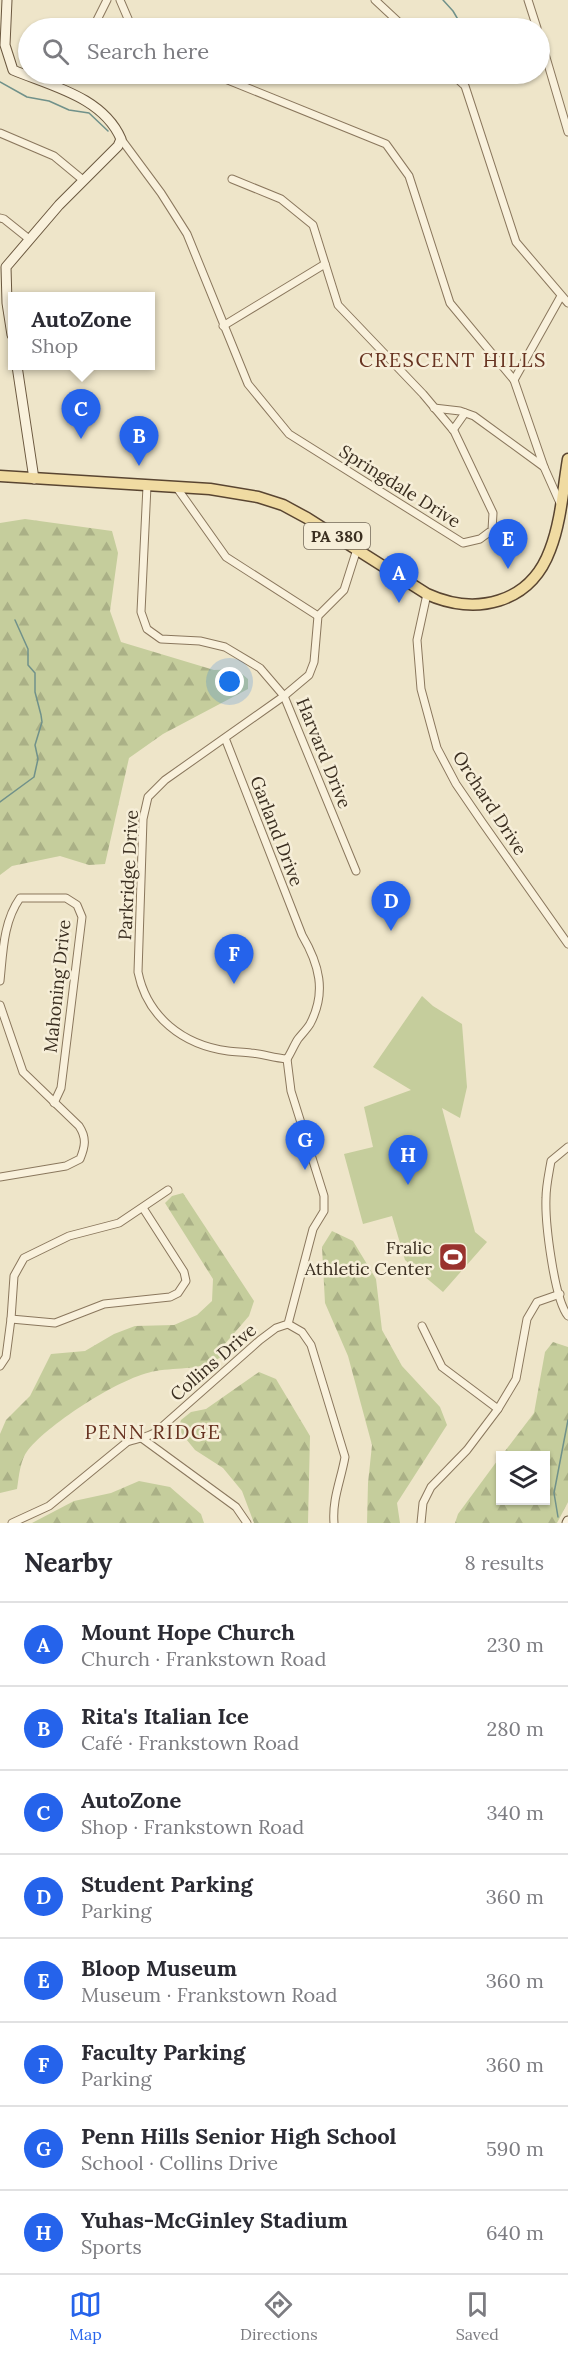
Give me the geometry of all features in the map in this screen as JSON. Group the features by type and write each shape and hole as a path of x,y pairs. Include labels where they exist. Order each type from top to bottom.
{"main road":[{"name":"PA 380","path":"0,476 229,491 270,501 308,518 427,594 447,602 467,605 491,603 514,594 531,581 547,558 553,540 568,459"}],"street":[{"path":"7,0 5,45 13,70 18,72"},
{"path":"98,18 106,0"},
{"path":"120,0 128,18"},
{"path":"375,0 394,18"},
{"path":"528,0 534,18"},
{"path":"550,72 568,132"},
{"path":"8,309 6,267 28,239 118,146 121,139 116,128 101,111 77,96 47,84"},
{"path":"238,84 386,144 409,176 450,303 514,380 544,467 560,503"},
{"path":"463,84 516,242 568,303"},
{"path":"0,133 54,156 83,180"},
{"name":"Springdale Drive","path":"121,139 161,193 187,234 248,384 289,434 463,543 480,539 492,530 493,513 453,430 338,305 313,225 281,199 232,179"},
{"path":"0,218 28,239"},
{"path":"223,326 325,264"},
{"path":"514,380 561,296"},
{"path":"18,370 34,478"},
{"path":"434,408 465,413 486,423 544,467"},
{"path":"453,430 465,413"},
{"name":"Harvard Drive","path":"147,486 141,612 147,629 161,639 200,641 225,647 260,668 284,696 356,870"},
{"path":"177,488 226,557 318,616 344,590 357,549"},
{"name":"Orchard Drive","path":"427,594 417,640 421,688 437,748 456,784 568,944"},
{"name":"Parkridge Drive","path":"287,1059 226,1051 198,1044 178,1034 163,1022 150,1004 141,988 138,972 143,819 148,797 165,780 284,696 309,675 314,662 318,616"},
{"name":"Garland Drive","path":"225,738 302,935 314,955 320,981 310,1024 287,1059"},
{"name":"Mahoning Drive","path":"2,941 12,910 20,898 66,898 77,905 82,917 61,1088 54,1103"},
{"path":"0,981 2,941"},
{"path":"0,1005 23,1072 84,1134 85,1146 80,1159 66,1166 0,1177"},
{"path":"287,1059 291,1091 324,1196 324,1211 312,1229 288,1324 302,1332 311,1345 345,1457 334,1495 334,1523"},
{"path":"568,1147 551,1161 546,1197 551,1256 568,1316"},
{"path":"0,1366 6,1357 14,1276 24,1258 69,1236 119,1223 168,1190"},
{"path":"11,1319 55,1323 104,1304 170,1297 178,1293 186,1281 184,1272 143,1208"},
{"path":"421,1523 423,1503 431,1487 467,1450 498,1409 516,1378 527,1319 537,1302 560,1294"},
{"name":"Collins Drive","path":"12,1523 49,1506 128,1442 143,1439 156,1432 260,1340 276,1328 288,1324"},
{"path":"422,1326 442,1367 498,1409"},
{"path":"143,1439 236,1507 247,1523"}],"green space":[{"path":"25,519 112,531 118,553 110,611 121,642 214,670 236,669 248,679 248,689 163,734 129,758 105,864 89,865 60,856 12,866 0,875 0,523"},
{"path":"422,996 433,1006 462,1024 467,1087 460,1118 442,1108 475,1232 487,1242 443,1292 405,1260 392,1216 363,1224 344,1154 373,1147 364,1107 411,1090 373,1067"},
{"path":"183,1193 254,1301 249,1316 223,1346 222,1356 215,1361 199,1366 142,1375 106,1391 69,1414 38,1439 25,1454 17,1489 0,1493 0,1434 6,1420 30,1396 51,1354 85,1351 114,1334 135,1326 174,1325 197,1315 212,1301 213,1279 165,1203 172,1196"},
{"path":"332,1231 353,1241 376,1279 382,1330 402,1366 440,1407 447,1425 397,1503 400,1523 367,1523 372,1445 348,1356 325,1303 322,1247"},
{"path":"553,1342 568,1347 568,1502 557,1523 455,1523 458,1514 496,1462 496,1505 550,1505 550,1451 505,1451 534,1413 545,1352"},
{"path":"259,1372 276,1379 310,1436 308,1523 254,1523 242,1491 223,1468 195,1450 178,1429 181,1420 191,1412 206,1409"},
{"path":"139,1481 170,1487 201,1514 204,1523 32,1523 74,1501 111,1493"}],"waterway":[{"path":"443,0 457,18"},
{"path":"0,82 27,97 49,101 69,110 89,113 108,131"},
{"path":"0,802 34,777 38,759 35,745 42,722 35,692 35,673 28,665 28,649 15,620"},
{"path":"558,1517 554,1493 568,1420"}],"place":[{"name":"AutoZone","path":"81,439"},
{"name":"Rita's Italian Ice","path":"139,466"},
{"name":"Bloop Museum","path":"508,569"},
{"name":"Mount Hope Church","path":"399,603"},
{"name":"Student Parking","path":"391,931"},
{"name":"Faculty Parking","path":"234,984"},
{"name":"Penn Hills Senior High School","path":"305,1170"},
{"name":"Yuhas-McGinley Stadium","path":"408,1185"},
{"name":"Fralic Athletic Center","path":"453,1257"}],"district":[{"name":"CRESCENT HILLS","path":"453,359"},
{"name":"PENN RIDGE","path":"153,1431"}]}
